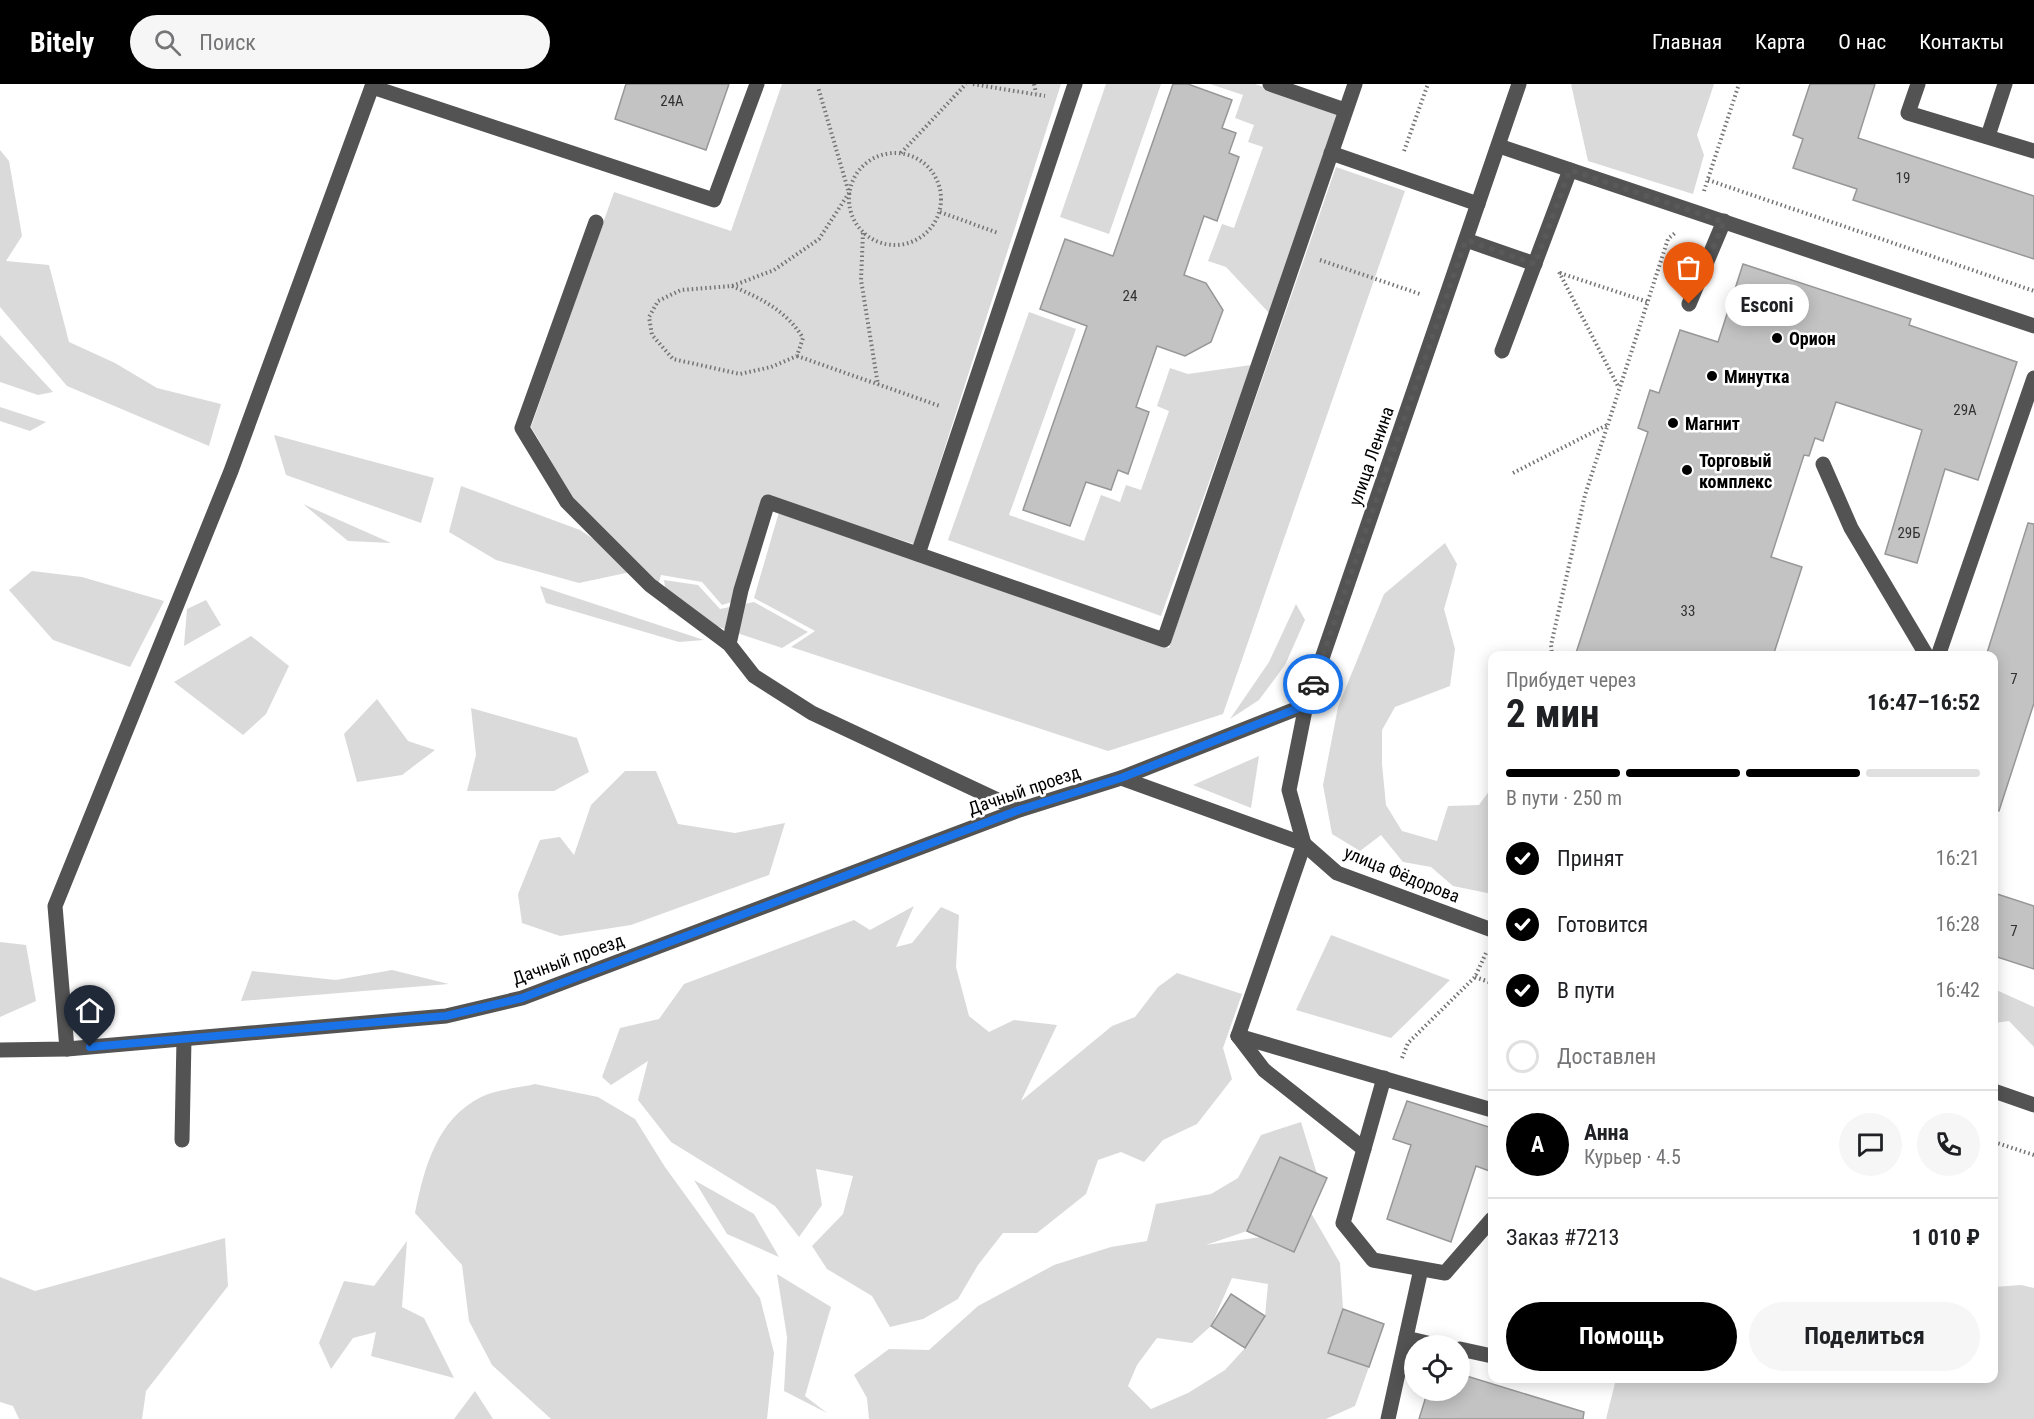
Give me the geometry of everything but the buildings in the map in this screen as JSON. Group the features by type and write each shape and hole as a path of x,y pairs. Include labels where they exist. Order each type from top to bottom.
{"street":[{"path":"67,1049 55,906 231,471 372,85 714,200 757,84"},
{"path":"918,554 1075,84"},
{"path":"1270,84 1346,110"},
{"path":"729,644 741,590 768,502 1164,640 1355,84"},
{"name":"улица Ленина","path":"1304,844 1288,790 1306,705 1519,84"},
{"path":"1918,84 1908,113 2034,151"},
{"path":"1988,136 2005,84"},
{"path":"1499,146 2034,326"},
{"path":"1331,153 1479,204"},
{"path":"1502,351 1570,170"},
{"path":"596,222 522,428 567,502 650,585 729,644 754,676 812,713 1019,810"},
{"path":"1689,304 1724,222"},
{"path":"1466,240 1535,264"},
{"path":"1940,651 2034,378"},
{"path":"1823,464 1851,528 1924,651"},
{"name":"Дачный проезд","path":"0,1050 67,1049 446,1016 522,998 1019,810 1121,778 1306,705"},
{"path":"1121,778 1304,844 1238,1036"},
{"name":"улица Фёдорова","path":"1304,844 1337,873 1488,929"},
{"path":"1238,1036 1488,1109"},
{"path":"1238,1036 1264,1070 1364,1149"},
{"path":"182,1140 184,1039"},
{"path":"1389,1080 1364,1149 1343,1222 1373,1260 1445,1274 1488,1225"},
{"path":"1998,1092 2034,1105"},
{"path":"1407,1335 1421,1269"},
{"path":"1388,1419 1404,1347"},
{"path":"1470,1351 1488,1355"}],"path":[{"path":"901,153 966,84"},
{"path":"972,84 1036,93 1034,84"},
{"path":"1395,176 1428,84"},
{"path":"1552,651 1585,495 1647,302 1668,239 1697,213 1739,84"},
{"path":"819,85 849,193 849,207 862,232 861,280 878,385"},
{"path":"862,232 876,241 891,245 907,244 921,237 933,226 940,212 939,188 929,167 916,157 901,153 886,153 867,162 853,179 849,193 819,239 774,270 732,285 681,290 658,301 649,316 652,335 673,359 740,374 771,367 797,356 964,415"},
{"path":"1708,180 2034,291"},
{"path":"940,212 1022,242"},
{"path":"1297,252 1420,294"},
{"path":"1535,264 1647,302"},
{"path":"1559,272 1619,389"},
{"path":"732,285 768,302 794,322 803,338 797,356"},
{"path":"1513,473 1607,425"},
{"path":"1389,1080 1408,1043 1475,977 1488,947"},
{"path":"1475,977 1488,982"},
{"path":"1998,1143 2034,1155"}],"shaded area":[{"path":"782,84 1061,84 914,544 767,497 735,601 722,605 702,582 661,575 658,586 573,498 531,427 614,192 731,231"},
{"path":"1106,84 1161,84 1109,234 1060,217"},
{"path":"1210,84 1255,84 1339,114 1270,314 1226,267 1208,261 1222,224 1234,228 1263,147 1248,142 1254,125 1235,118 1243,95"},
{"path":"1571,84 1714,84 1697,135 1704,155 1693,194 1588,161"},
{"path":"0,150 9,161 22,236 6,261 49,265 69,342 115,363 157,388 221,404 209,446 67,386 0,307"},
{"path":"1336,167 1405,191 1223,714 1108,751 791,647 815,631 754,598 779,512 1169,648"},
{"path":"1029,312 1076,329 1009,515 1084,541 1101,495 1120,502 1126,485 1141,490 1169,411 1157,406 1170,368 1188,374 1251,365 1161,616 948,540"},
{"path":"0,335 53,392 38,395 0,382"},
{"path":"0,407 46,422 30,431 0,421"},
{"path":"274,435 434,478 421,523 286,475"},
{"path":"461,486 580,530 640,570 579,583 496,560 449,532"},
{"path":"303,504 391,543 348,541"},
{"path":"1445,543 1457,564 1444,609 1455,649 1450,686 1395,707 1382,730 1382,764 1386,805 1402,831 1437,841 1448,806 1479,805 1488,793 1488,893 1453,886 1431,867 1403,862 1381,835 1360,851 1332,834 1323,785 1338,707 1384,594"},
{"path":"32,571 82,577 164,601 130,667 53,640 9,590"},
{"path":"664,580 698,585 720,609 754,602 808,632 782,648 668,610"},
{"path":"540,586 704,640 679,642 546,603"},
{"path":"206,600 221,625 184,646 187,609"},
{"path":"1296,604 1305,620 1285,665 1259,700 1230,719 1269,662"},
{"path":"251,636 289,666 266,714 243,735 174,682"},
{"path":"377,699 408,741 435,750 402,775 357,782 344,734"},
{"path":"471,708 577,738 589,772 554,791 467,791 476,755"},
{"path":"1259,756 1251,808 1193,785"},
{"path":"625,771 656,771 678,824 735,833 785,823 769,875 631,925 560,936 522,923 518,894 540,840 560,837 574,855 591,805"},
{"path":"914,906 896,947 912,943 941,907 959,915 956,967 969,1016 989,1032 1014,1020 1057,1025 1021,1101 1112,1026 1135,1017 1158,987 1177,973 1242,994 1223,1048 1232,1079 1197,1124 1163,1140 1144,1162 1121,1152 1098,1160 1086,1194 1037,1233 1003,1233 978,1265 958,1299 923,1319 890,1327 872,1296 827,1269 812,1246 843,1214 853,1176 816,1169 822,1205 799,1237 775,1206 671,1142 638,1100 648,1061 611,1085 602,1077 620,1028 659,1019 684,984 854,920 870,930"},
{"path":"1331,935 1450,980 1391,1038 1296,1010"},
{"path":"0,942 26,945 36,1001 0,1017"},
{"path":"392,970 449,984 241,1001 252,971 336,980"},
{"path":"1998,991 2034,1007 2034,1047 2009,1021 1998,1022"},
{"path":"535,1084 598,1097 635,1119 665,1167 760,1298 774,1353 767,1419 551,1419 492,1365 469,1321 462,1265 415,1213 428,1162 435,1146 453,1118 466,1106 487,1094"},
{"path":"1301,1122 1317,1174 1280,1157 1247,1231 1206,1245 1261,1237 1311,1213 1340,1263 1343,1309 1328,1352 1369,1367 1355,1406 1326,1419 869,1419 867,1398 854,1375 889,1349 929,1350 978,1306 1054,1265 1111,1247 1147,1241 1156,1204 1211,1194 1238,1178 1261,1135","holes":["1232,1278 1268,1284 1265,1316 1245,1348 1225,1370 1188,1393 1151,1409 1128,1386 1137,1365 1157,1338 1192,1343 1211,1326"]},
{"path":"694,1180 754,1214 779,1257 727,1234"},
{"path":"225,1238 228,1286 146,1391 142,1419 19,1419 13,1406 0,1402 0,1277 35,1291"},
{"path":"407,1241 402,1307 424,1318 454,1378 371,1356 376,1332 353,1338 331,1369 319,1343 344,1281 374,1286"},
{"path":"777,1274 831,1307 805,1396 827,1413 784,1391 787,1337"},
{"path":"2021,1285 2034,1288 2034,1419 1606,1419 1615,1383 1998,1383 1998,1287"},
{"path":"475,1391 493,1419 454,1419"}],"way so far":[{"path":"1313,684 1466,240 1535,264 1570,170 1724,222 1689,304"}],"place":[{"name":"Esconi","path":"1689,304"},
{"name":"Орион","path":"1777,338"},
{"name":"Минутка","path":"1712,376"},
{"name":"Магнит","path":"1673,423"},
{"name":"Торговый комплекс","path":"1687,470"}],"route":[{"path":"90,1047 446,1016 522,998 1019,810 1121,778 1306,705 1313,684"}]}
